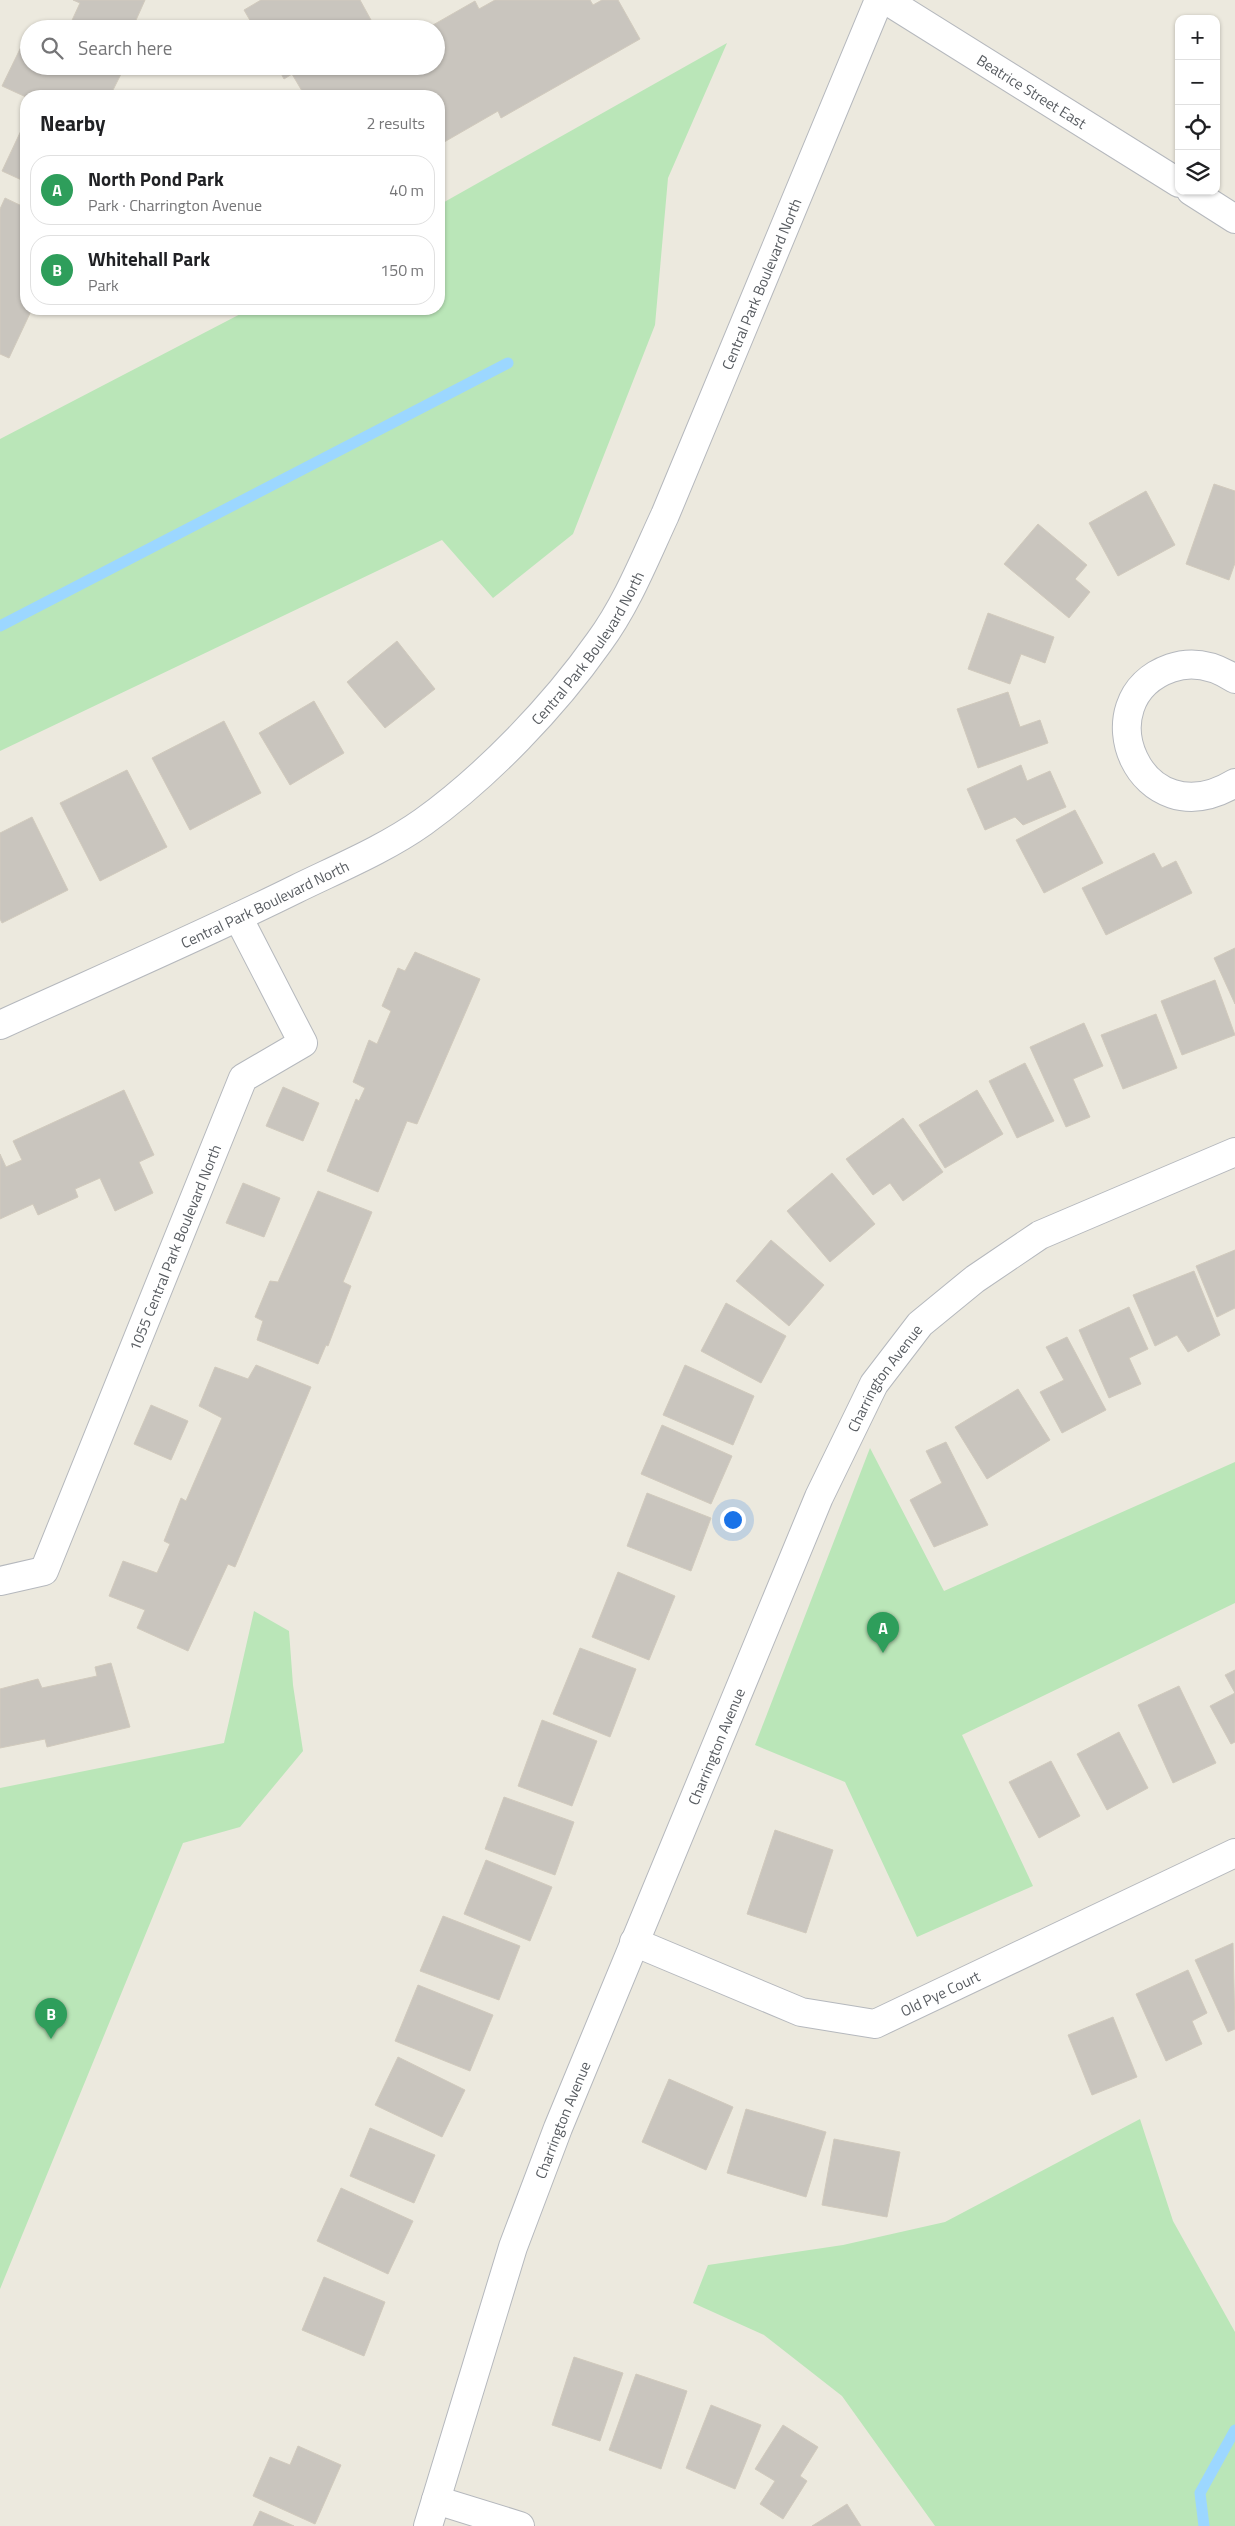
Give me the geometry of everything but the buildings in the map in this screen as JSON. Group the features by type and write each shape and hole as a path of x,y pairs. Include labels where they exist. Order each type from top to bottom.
{"street":[{"name":"Central Park Boulevard North","path":"0,1025 238,918 370,853 423,822 490,766 537,719 600,641 635,580 665,515 879,0"},
{"name":"Beatrice Street East","path":"886,0 1175,181"},
{"path":"1197,195 1235,219"},
{"path":"1235,679 1223,671 1202,664 1180,665 1160,672 1143,686 1131,705 1126,726 1128,747 1137,767 1152,784 1171,794 1192,798 1215,795 1235,784"},
{"name":"1055 Central Park Boulevard North","path":"0,1581 44,1571 243,1078 303,1042 238,918"},
{"name":"Charrington Avenue","path":"428,2526 513,2247 558,2128 819,1497 874,1384 920,1324 975,1279 1040,1235 1235,1152"},
{"name":"Old Pye Court","path":"634,1942 802,2012 875,2024 1235,1853"},
{"path":"436,2500 520,2526"}],"green space":[{"path":"727,43 668,178 655,325 573,534 493,598 442,540 0,751 0,439 238,315 445,315 445,202"},
{"path":"870,1448 944,1591 1235,1462 1235,1603 962,1735 1033,1886 917,1937 845,1782 755,1745"},
{"path":"254,1611 289,1631 293,1685 303,1751 240,1827 183,1843 0,2289 0,1788 224,1743"},
{"path":"1140,2119 1173,2221 1235,2332 1235,2526 935,2526 842,2396 764,2335 693,2303 708,2265 843,2245 945,2222"}],"waterway":[{"path":"0,626 508,363"},
{"path":"1204,2526 1200,2493 1235,2430"}],"place":[{"name":"North Pond Park","path":"883,1653"},
{"name":"Whitehall Park","path":"51,2039"}]}
